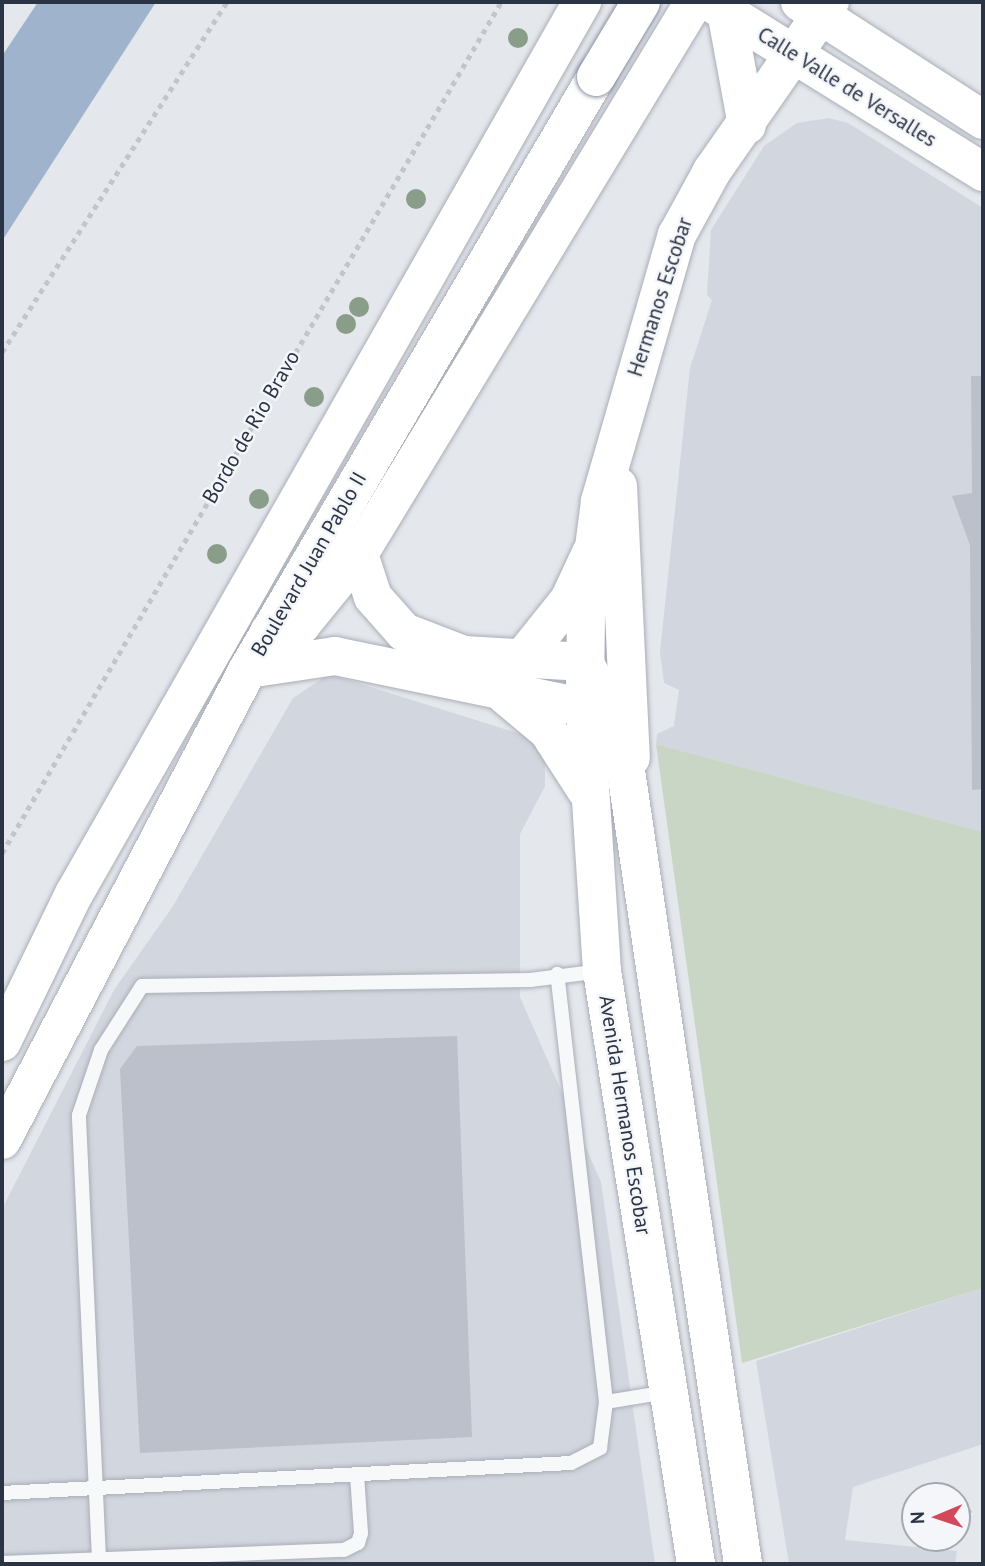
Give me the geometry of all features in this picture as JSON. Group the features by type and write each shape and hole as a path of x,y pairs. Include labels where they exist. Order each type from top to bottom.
{"main road":[{"name":"Boulevard Juan Pablo II","path":"2,1042 74,894 393,327 582,2"},
{"path":"393,327 462,267 620,2"},
{"name":"Boulevard Juan Pablo II","path":"2,1140 248,669 302,573 641,2"},
{"path":"269,632 301,625 359,554 648,78 710,5"},
{"path":"710,5 747,125"},
{"name":"Calle Valle de Versalles","path":"710,5 983,172"},
{"path":"817,6 983,120"},
{"name":"Hermanos Escobar","path":"589,684 591,553 614,449 677,235 794,54 817,6"},
{"path":"594,45 626,42 648,78"},
{"name":"Hermanos Escobar","path":"614,449 631,774"},
{"path":"521,660 569,600 591,553"},
{"path":"359,554 373,597 404,632 464,655 521,660 589,684"},
{"path":"622,590 589,684 631,774 746,1555"},
{"path":"248,669 335,656 502,692 589,684"},
{"name":"Avenida Hermanos Escobar","path":"589,684 602,971 696,1564"},
{"path":"502,692 555,738 593,808"}],"lane":[{"path":"99,1559 99,1489 79,1115 101,1050 142,986 602,971"},
{"path":"2,1493 570,1463 600,1448 606,1402 557,974"},
{"path":"606,1402 668,1392"},
{"path":"2,1563 344,1550 358,1543 361,1533 357,1474"}],"path":[{"path":"2,352 227,2"},
{"name":"Bordo de Rio Bravo","path":"2,853 501,2"}],"shaded area":[{"path":"829,118 848,123 983,208 983,832 656,744 657,734 674,726 679,690 664,683 660,652 690,368 712,300 707,295 711,230 764,146 797,123"},
{"path":"329,674 530,737 545,757 545,786 520,834 520,997 601,1182 655,1564 2,1564 2,1209 114,990 173,906 293,698"},
{"path":"983,1288 983,1444 853,1487 845,1540 901,1546 901,1552 957,1552 955,1564 789,1564 756,1361"}],"green space":[{"path":"656,744 983,832 983,1288 742,1363"}],"water":[{"path":"38,2 156,2 2,241 2,56"}],"building":[{"path":"971,376 983,376 983,789 972,790 970,545 952,496 972,493"},
{"path":"457,1036 472,1437 140,1453 120,1069 137,1046"}]}
